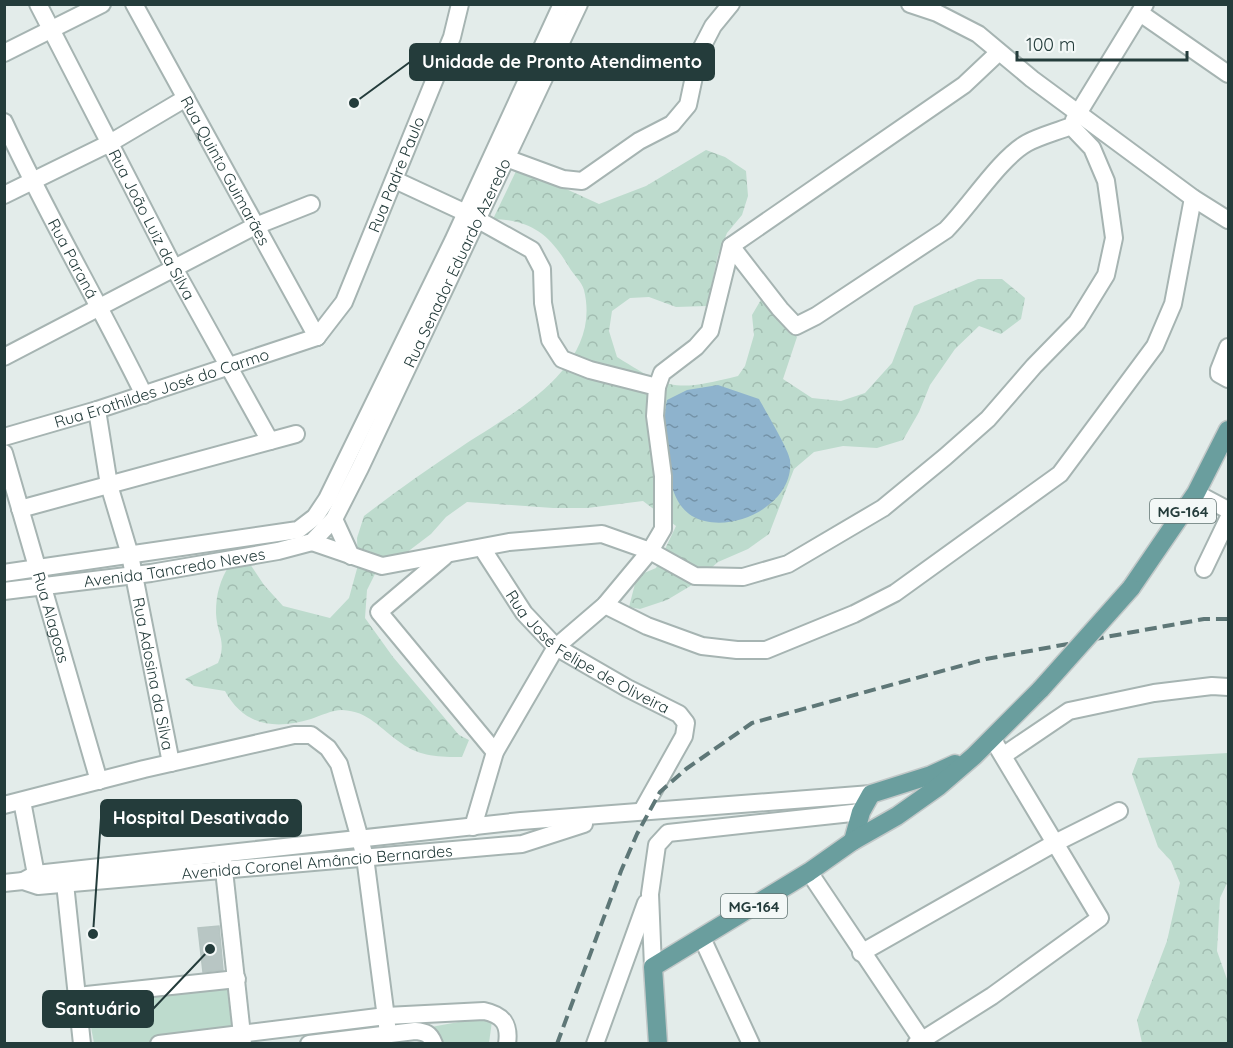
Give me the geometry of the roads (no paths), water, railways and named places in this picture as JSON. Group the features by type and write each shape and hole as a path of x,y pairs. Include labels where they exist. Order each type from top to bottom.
{"main road":[{"name":"MG-164","path":"653,967 809,872 853,840 897,816 938,787 974,756 1041,689 1131,588 1196,493 1228,430"},
{"name":"Avenida Coronel Amâncio Bernardes","path":"871,794 931,775 974,756"},
{"path":"892,788 897,797 897,816"},
{"path":"853,840 861,812 871,794"},
{"path":"653,967 658,1044"}],"street":[{"name":"Rua João Luiz da Silva","path":"38,4 174,268 270,441"},
{"path":"4,53 102,4"},
{"name":"Rua Quinto Guimarães","path":"134,4 317,337"},
{"name":"Rua Padre Paulo","path":"317,337 344,302 452,37 460,4"},
{"name":"Rua Senador Eduardo Azeredo","path":"327,499 472,216 507,158 543,64 562,4"},
{"name":"Rua Senador Eduardo Azeredo","path":"334,519 543,64 579,4"},
{"path":"507,158 563,179 582,181 639,141 672,124 688,105 699,53 713,26 731,4"},
{"path":"910,4 937,13 978,34 1075,119 1228,219"},
{"path":"731,246 796,326 835,304 946,230 963,213 1006,159 1026,144 1075,119 1143,9 1228,74"},
{"path":"473,827 495,752 556,647 605,605 650,551 663,529 663,476 655,416 657,387 662,373 696,347 710,331 731,246 964,85 999,52"},
{"path":"4,195 33,183 110,143 186,98"},
{"path":"351,556 334,519 312,542 351,556 382,566 509,542 602,534 650,551 695,576 743,577 788,564 883,508 988,419 1034,366 1077,322 1106,275 1114,238 1106,181 1092,148 1075,119"},
{"name":"Rua Paraná","path":"4,122 33,183 100,306 144,395"},
{"path":"395,180 472,216 532,250 542,269 543,303 550,340 562,359 590,370 657,387"},
{"path":"605,605 646,626 702,646 737,650 766,650 854,614 895,593 1060,474 1155,346 1173,304 1193,198"},
{"path":"4,357 257,225 311,204"},
{"name":"Rua Erothildes José do Carmo","path":"4,437 144,395 317,337"},
{"path":"1228,347 1219,370 1220,374 1228,378"},
{"name":"Rua Adosina da Silva","path":"97,410 109,485 130,555 171,763"},
{"path":"20,509 296,434"},
{"name":"Rua Alagoas","path":"4,453 99,781"},
{"path":"1196,493 1228,510"},
{"name":"Avenida Tancredo Neves","path":"4,573 37,570 298,530 315,517 327,499"},
{"path":"1204,569 1228,519"},
{"name":"Avenida Tancredo Neves","path":"4,591 134,574 278,551 312,542"},
{"name":"Rua José Felipe de Oliveira","path":"482,548 524,613 556,647 627,688 679,714 686,723 684,736 642,811"},
{"path":"446,555 379,612 495,752"},
{"path":"1004,755 1069,711 1154,693 1212,686 1228,687"},
{"path":"32,880 10,801 294,735 311,735 328,748 339,764 365,857 388,1033"},
{"path":"809,872 918,1041 992,996 1100,918 1053,844 1004,755 992,738"},
{"name":"Avenida Coronel Amâncio Bernardes","path":"223,862 360,840 473,827 642,811 871,794"},
{"path":"861,953 1053,844 1119,811"},
{"path":"653,967 650,894 657,845 668,833 861,812"},
{"name":"Avenida Coronel Amâncio Bernardes","path":"4,883 223,862 365,857 522,844 607,816"},
{"path":"223,862 242,1039"},
{"path":"64,877 82,1044"},
{"path":"595,1044 650,894"},
{"path":"702,938 751,1044"},
{"path":"76,996 237,979"},
{"path":"159,1044 242,1039 386,1016 484,1011 498,1014 506,1023 507,1044"},
{"path":"309,1044 415,1031 433,1040"}],"water":[{"path":"718,385 759,399 790,460 789,476 782,491 771,503 740,520 723,523 707,522 692,516 679,503 670,477 665,425 667,400 687,390"}],"railway":[{"path":"557,1044 621,871 637,834 660,792 686,769 752,723 986,659 1204,619 1228,619"}],"place":[{"name":"Unidade de Pronto Atendimento","path":"354,103"},
{"name":"Hospital Desativado","path":"93,934"},
{"name":"Santuário","path":"210,949"}]}
